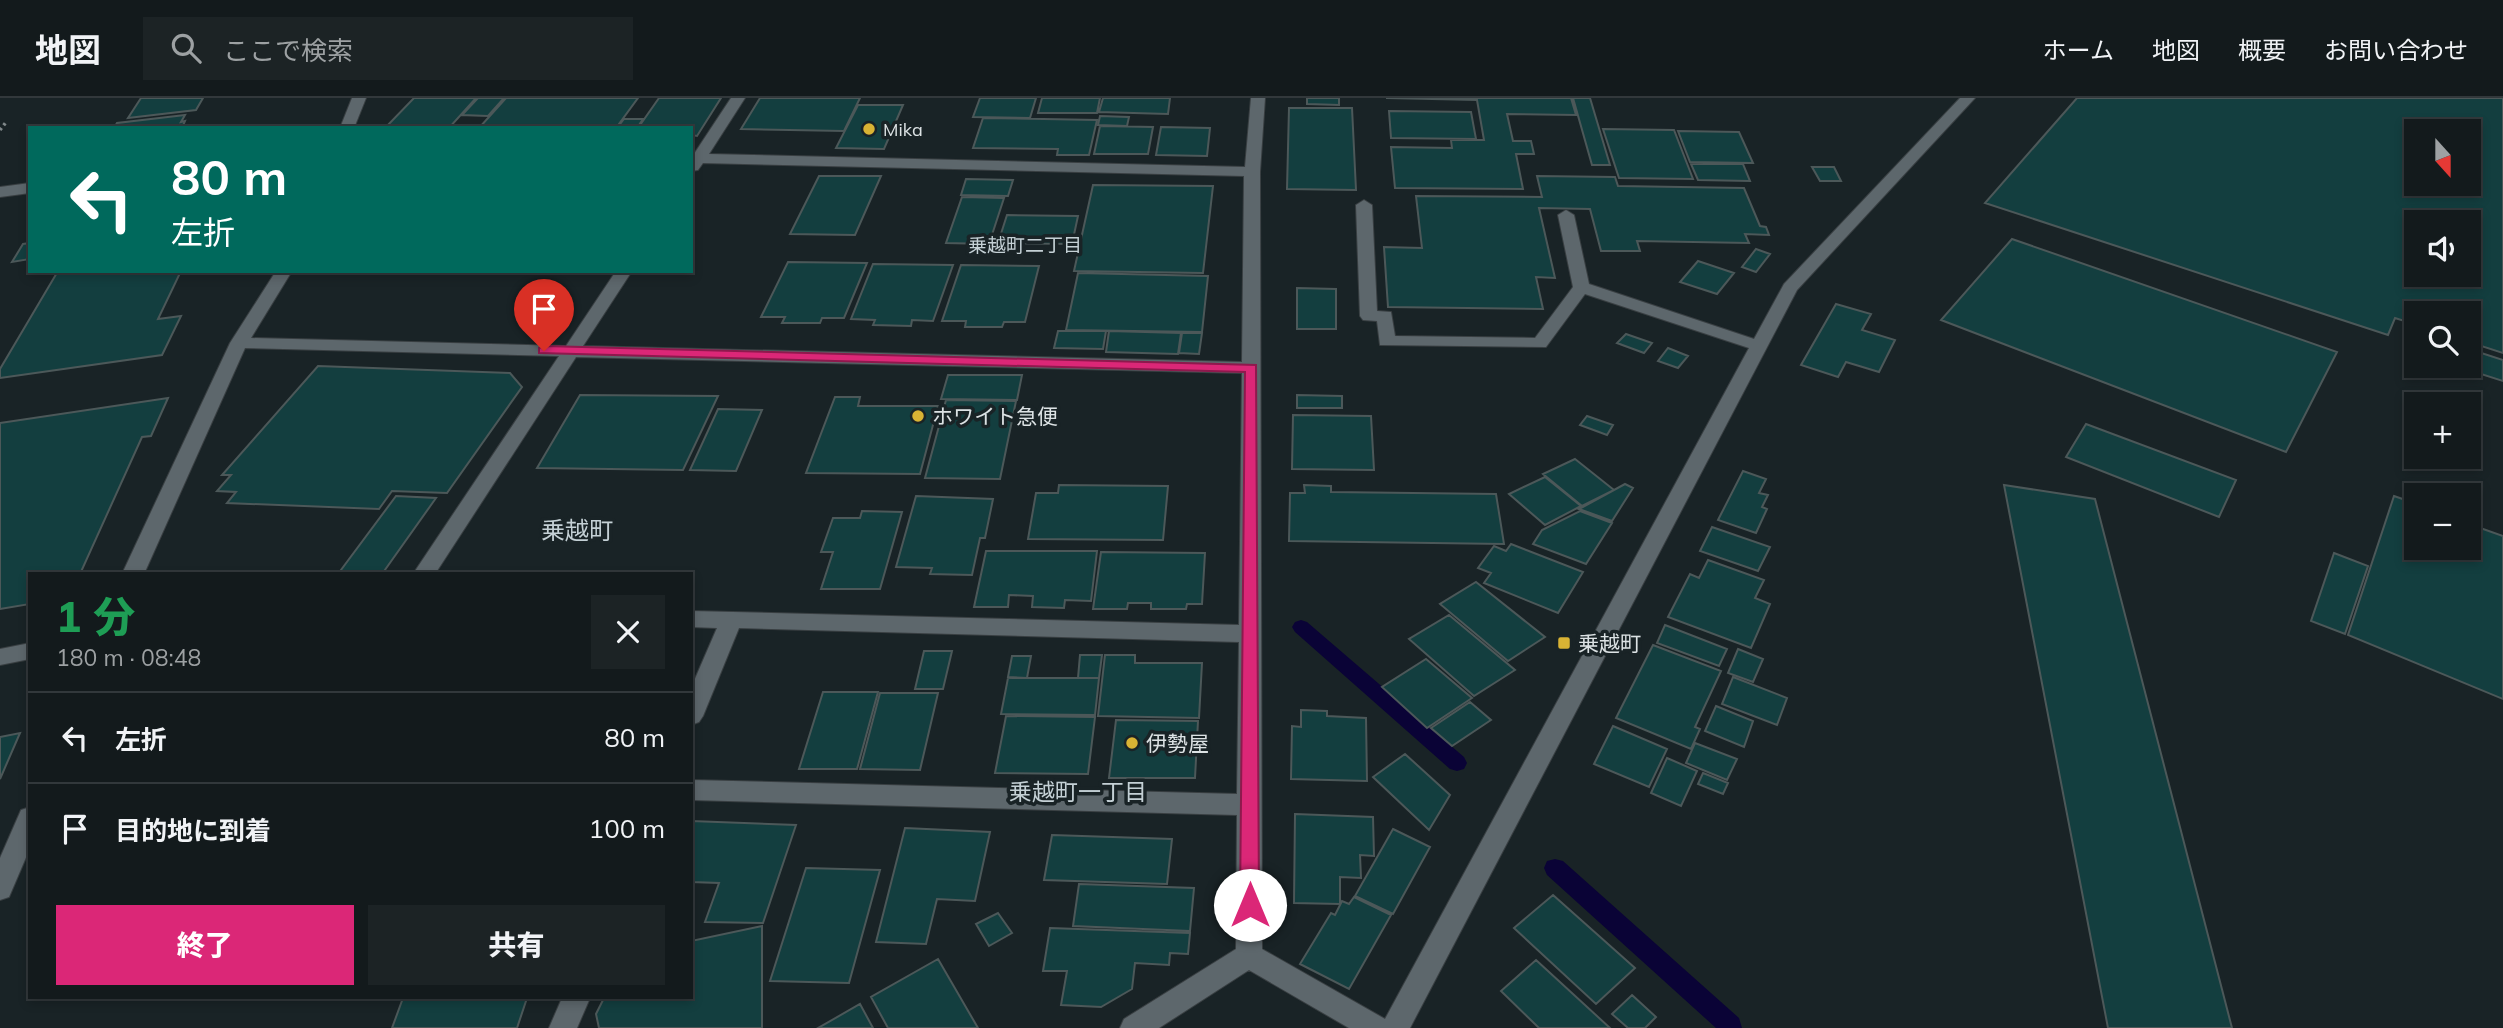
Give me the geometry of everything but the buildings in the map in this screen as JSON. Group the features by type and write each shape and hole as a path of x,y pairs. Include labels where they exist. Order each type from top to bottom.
{"street":[{"path":"348,126 359,98"},
{"path":"694,162 738,98"},
{"path":"1249,955 1252,172 1258,98"},
{"path":"1395,1028 1790,288 1968,98"},
{"path":"694,162 1252,172"},
{"path":"0,192 28,188"},
{"path":"1364,205 1369,316 1385,316 1386,341 1540,343 1581,287 1566,215"},
{"path":"134,572 239,343 283,273"},
{"path":"425,572 623,273"},
{"path":"1581,287 1759,345"},
{"path":"239,343 1251,368"},
{"path":"693,619 1251,634"},
{"path":"693,711 731,621"},
{"path":"0,657 28,651"},
{"path":"693,790 1250,805"},
{"path":"0,889 28,822"},
{"path":"1134,1028 1249,955"},
{"path":"1249,955 1375,1028"},
{"path":"564,1028 576,999"}],"path":[{"path":"0,121 7,121 0,130"}],"waterway":[{"path":"1301,627 1457,763"},
{"path":"1555,868 1731,1026"}],"place":[{"name":"Mika","path":"869,129"},
{"name":"ホワイト急便","path":"918,416"},
{"name":"乗越町","path":"1564,643"},
{"name":"伊勢屋","path":"1132,743"}],"district":[{"name":"乗越町二丁目","path":"1025,245"},
{"name":"乗越町","path":"577,530"},
{"name":"乗越町一丁目","path":"1078,791"}],"route":[{"path":"544,351 1251,368 1250,905"}]}
